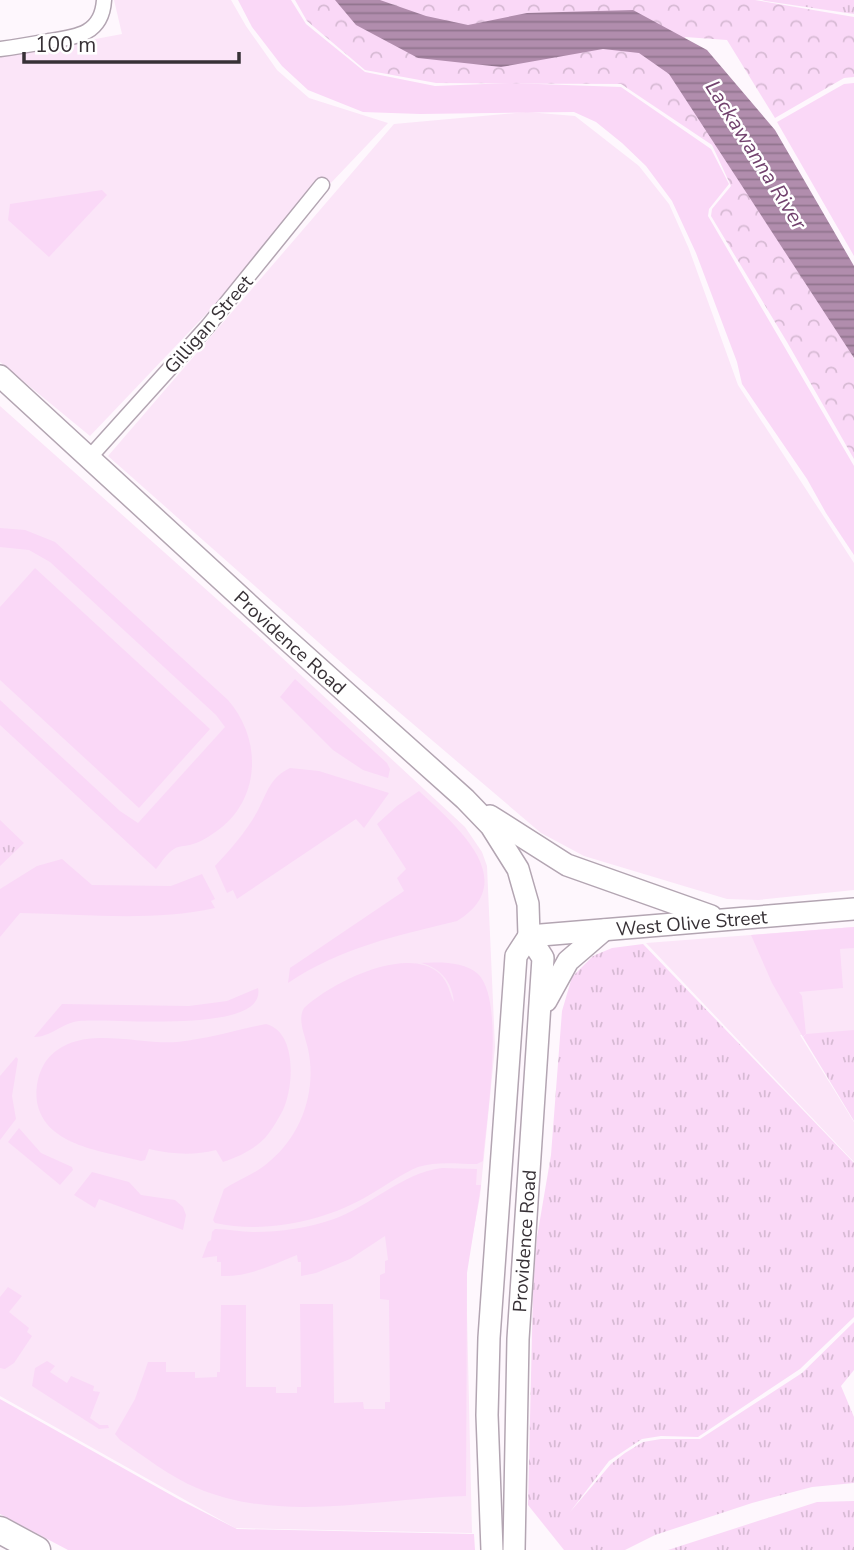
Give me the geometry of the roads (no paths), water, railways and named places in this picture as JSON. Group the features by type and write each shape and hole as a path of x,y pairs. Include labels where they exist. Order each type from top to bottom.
{"highway":[{"path":"0,1530 37,1550"}],"main road":[{"name":"Providence Road","path":"0,376 465,799 491,826 518,869 528,904 529,936 543,958 518,1327 514,1550"},
{"path":"465,799 567,865 719,919"},
{"name":"West Olive Street","path":"529,936 854,909"},
{"path":"540,1012 568,961 605,930"},
{"name":"Providence Road","path":"492,1550 487,1415 492,1277 516,956 529,936"}],"street":[{"path":"0,49 80,36 97,23 104,1"},
{"name":"Gilligan Street","path":"89,458 208,326 322,185"}],"water":[{"name":"Lackawanna River","path":"335,0 380,0 426,16 468,25 527,13 633,10 707,50 775,130 854,266 854,358 669,74 639,53 603,49 501,67 418,58 356,25"}]}
